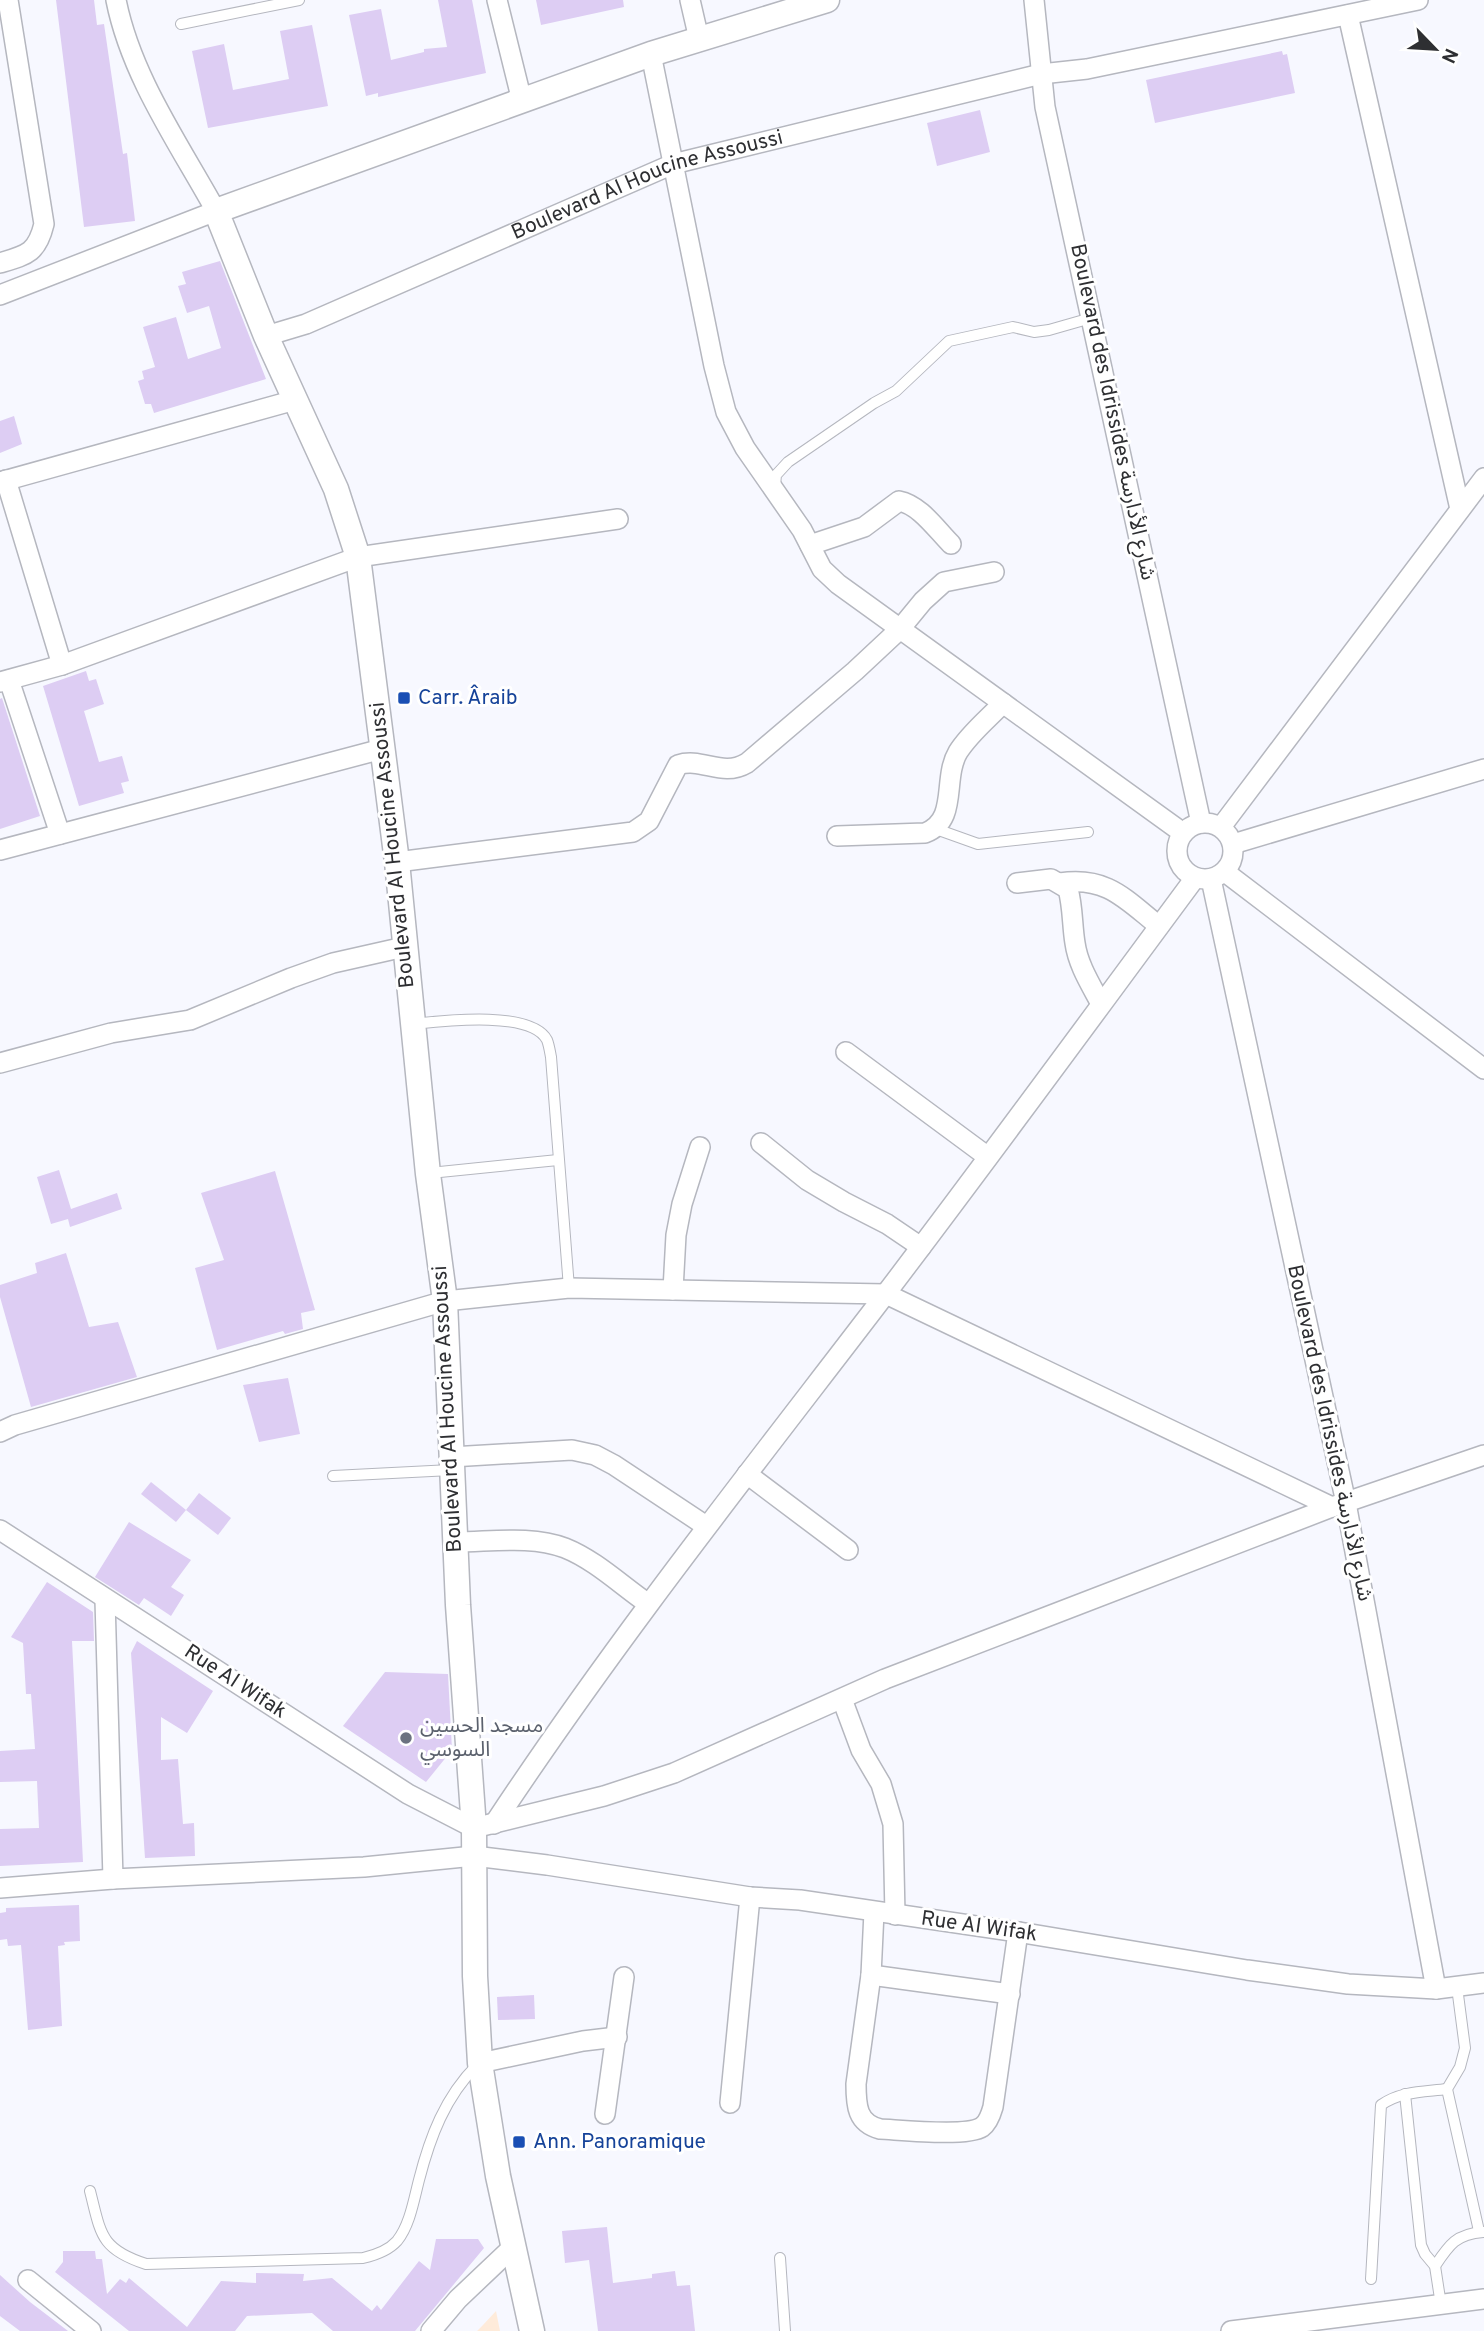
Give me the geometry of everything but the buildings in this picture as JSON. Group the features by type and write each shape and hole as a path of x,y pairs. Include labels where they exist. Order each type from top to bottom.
{"street":[{"path":"0,263 25,256 40,239 44,224 8,0"},
{"path":"116,0 139,72 216,211"},
{"path":"497,0 522,101"},
{"path":"690,0 699,39"},
{"path":"0,295 216,211 651,54 827,0"},
{"name":"Boulevard des Idrissides شارع الأدارسة","path":"1034,0 1045,107 1201,823"},
{"name":"Boulevard Al Houcine Assoussi","path":"266,336 306,324 673,164 1041,75 1087,69 1418,0"},
{"path":"1348,15 1460,509"},
{"path":"651,54 714,366 726,412 745,448 810,545 822,569 838,584 1183,833"},
{"name":"Boulevard Al Houcine Assoussi","path":"216,211 266,336 336,489 358,557 397,862 428,1174 445,1301 456,1542 484,1826 474,1856 480,2063 491,2140 532,2331"},
{"path":"62,665 3,481 295,400"},
{"path":"1221,827 1484,478"},
{"path":"810,545 864,527 899,501 918,510 951,544"},
{"path":"60,834 4,681 62,665 358,557 618,519"},
{"path":"397,862 633,832 649,821 678,765 686,763 727,770 738,769 900,629 923,601 944,582 993,572"},
{"path":"837,836 925,834 936,829 946,813 951,769 957,754 970,736 1003,703"},
{"path":"0,850 382,749"},
{"path":"1233,844 1484,769"},
{"path":"484,1826 537,1758 647,1603 886,1294 1159,926 1210,876 1231,864 1233,844 1221,827 1212,823 1192,826 1183,833 1178,842 1177,853 1186,872 1210,876 1484,1069"},
{"name":"Boulevard des Idrissides شارع الأدارسة","path":"1210,876 1436,1989"},
{"path":"1017,883 1051,878 1068,889 1073,909 1075,944 1082,966 1101,1004"},
{"path":"1060,883 1080,880 1116,891 1159,926"},
{"path":"0,1063 111,1033 190,1020 333,963 404,947"},
{"path":"846,1052 988,1157"},
{"path":"761,1143 807,1180 887,1223 921,1247"},
{"path":"673,1290 676,1235 682,1204 700,1147"},
{"path":"0,1432 15,1425 445,1301 569,1289 886,1294 1339,1505"},
{"path":"451,1464 572,1450 595,1455 706,1526"},
{"path":"484,1826 651,1782 725,1752 885,1679 1339,1505 1484,1455"},
{"path":"747,1474 848,1550"},
{"name":"Rue Al Wifak","path":"0,1530 408,1794 484,1826"},
{"path":"456,1542 538,1542 564,1548 585,1559 647,1603"},
{"path":"105,1600 113,1879"},
{"path":"842,1699 861,1749 881,1784 893,1824 895,1915"},
{"name":"Rue Al Wifak","path":"0,1888 113,1879 338,1868 474,1856 750,1897 800,1900 1018,1931 1247,1970 1348,1984 1436,1989 1457,1987 1482,1978"},
{"path":"730,2103 750,1897"},
{"path":"874,1912 871,1975 856,2099 862,2120 880,2129 960,2132 983,2127 993,2107 1018,1931"},
{"path":"871,1975 1010,1994"},
{"path":"605,2114 624,1977"},
{"path":"480,2063 583,2041 617,2037"},
{"path":"431,2331 457,2299 514,2246"},
{"path":"28,2280 91,2331"},
{"path":"1231,2331 1484,2299"}],"lane":[{"path":"181,24 299,0"},
{"path":"775,492 776,475 788,462 896,391 949,341 1013,327 1034,331 1049,330 1091,318"},
{"path":"936,829 978,844 1088,832"},
{"path":"412,1024 473,1019 518,1023 537,1031 547,1039 551,1057 569,1289"},
{"path":"428,1174 558,1160"},
{"path":"332,1476 451,1464"},
{"path":"1435,2266 1457,2237 1482,2232 1447,2090 1460,2067 1465,2048 1457,1987"},
{"path":"90,2191 100,2230 110,2248 125,2257 146,2264 363,2258 382,2252 397,2241 409,2217 430,2140 445,2107 460,2082 480,2063"},
{"path":"1371,2279 1381,2105 1405,2094 1447,2090"},
{"path":"1405,2094 1421,2245 1424,2254 1435,2266 1441,2305"},
{"path":"780,2258 785,2331"}],"shaded area":[{"path":"496,2311 500,2331 477,2331 483,2325"}],"place":[{"name":"Carr. Âraib","path":"404,698"},
{"name":"مسجد الحسين السوسي","path":"406,1738"},
{"name":"Ann. Panoramique","path":"519,2142"}]}
